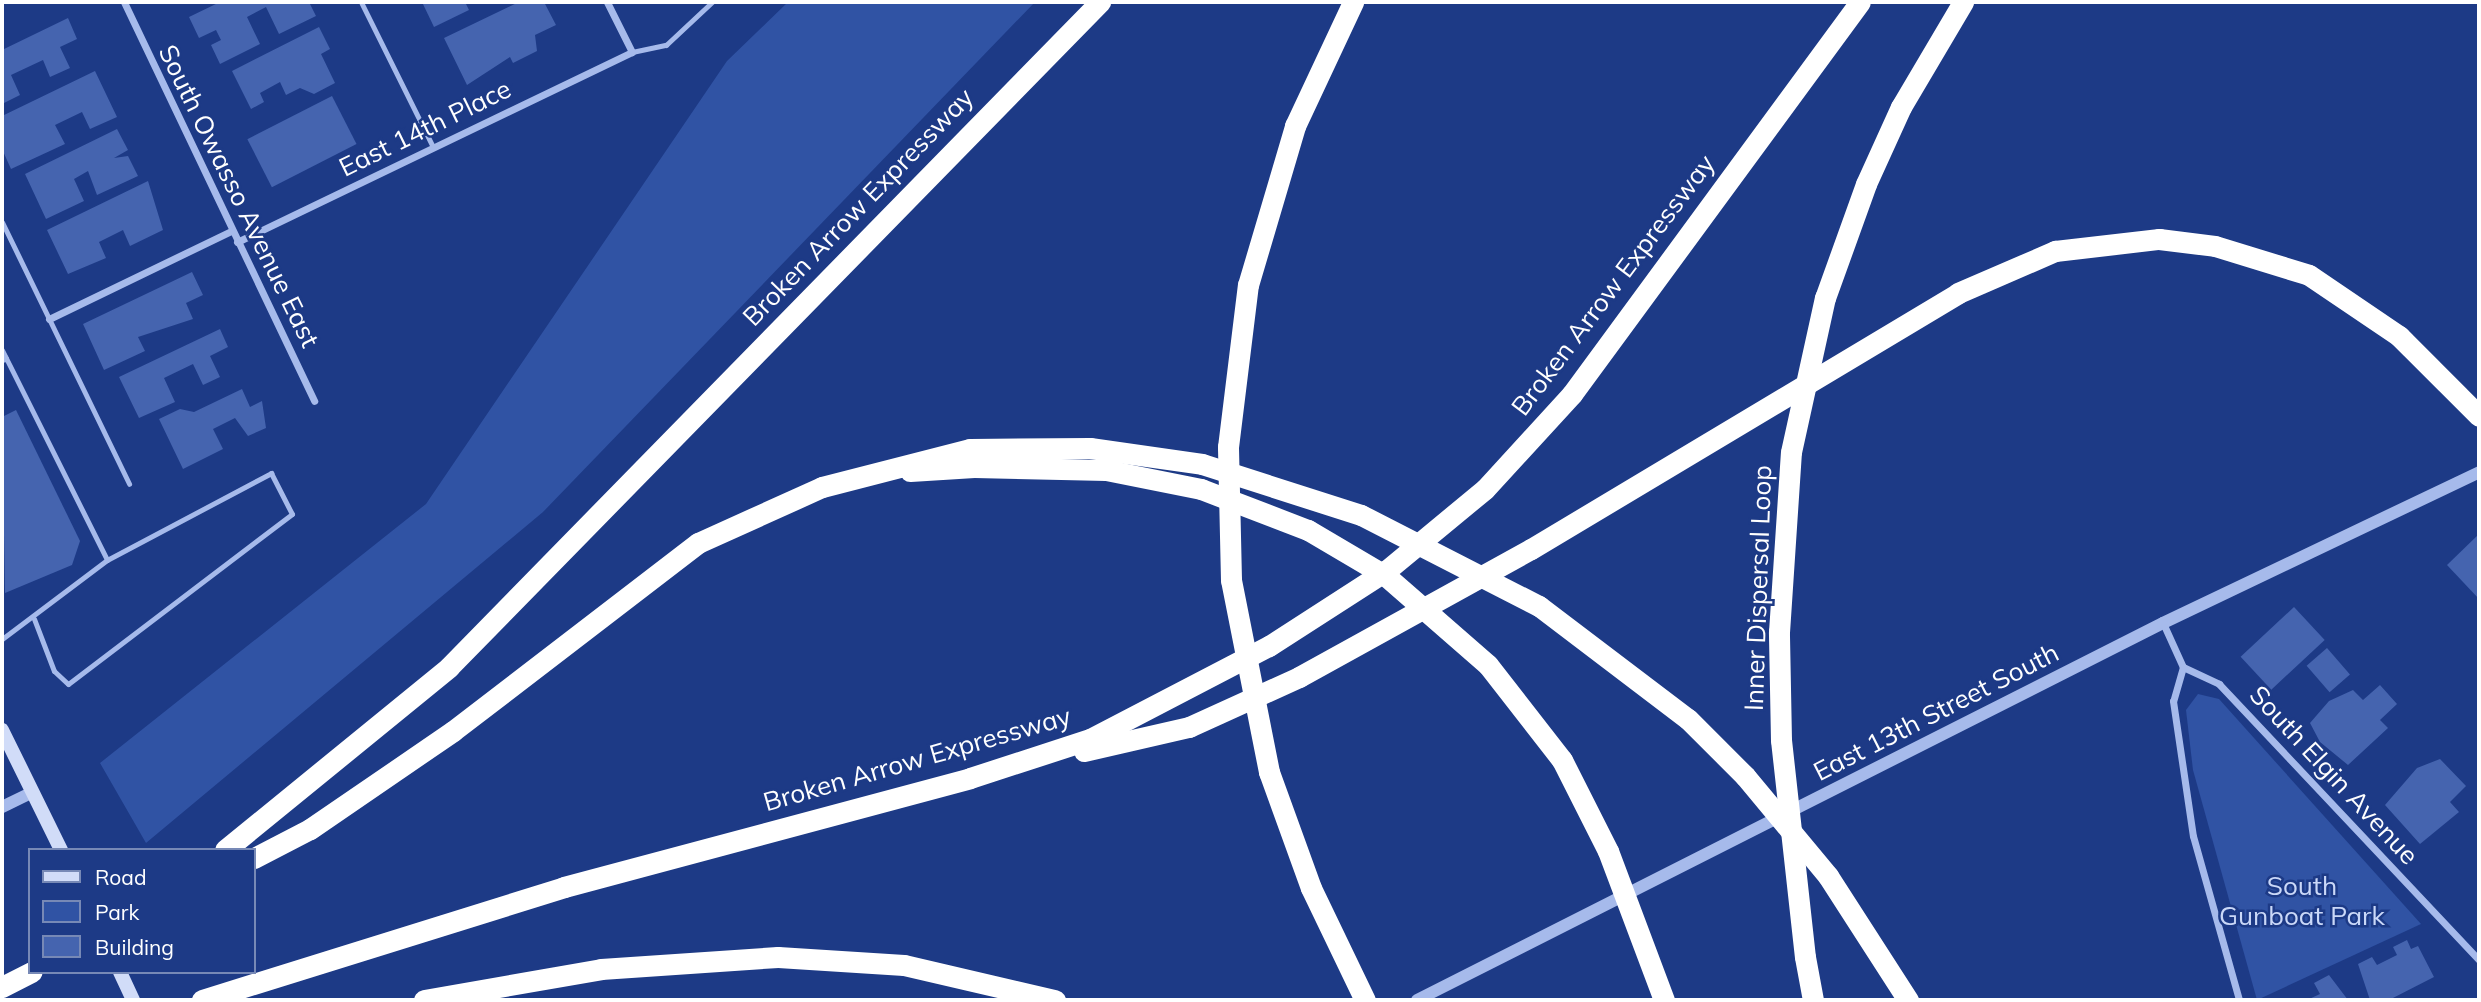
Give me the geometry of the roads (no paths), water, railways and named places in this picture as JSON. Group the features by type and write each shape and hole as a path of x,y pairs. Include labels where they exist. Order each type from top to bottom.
{"highway":[{"path":"1067,34 1090,2"},
{"name":"Broken Arrow Expressway","path":"227,848 449,667 1100,2"},
{"path":"1353,2 1278,174 1248,285 1231,391 1230,566 1253,713 1292,841 1365,1000"},
{"name":"Broken Arrow Expressway","path":"202,1000 589,880 970,778 1090,739 1202,684 1314,618 1440,531 1572,394 1860,2"},
{"name":"Inner Dispersal Loop","path":"1813,1000 1805,957 1782,740 1779,632 1791,452 1825,298 1866,184 1901,107 1963,2"},
{"path":"970,778 1189,727 1299,677 1531,549 1898,327 2004,268 2055,251 2159,239 2215,246 2309,275 2399,335 2479,416"},
{"path":"256,857 310,829 453,732 698,543 775,505 877,472 972,458 1090,447 1202,464 1361,515 1539,607 1688,719 1745,776 1828,876 1908,1000"},
{"path":"972,458 1106,470 1201,489 1308,530 1386,576 1488,666 1562,760 1608,851 1664,1000"},
{"path":"424,1000 601,969 778,957 904,965 1055,1000"},
{"path":"2,987 28,974"}],"main road":[{"path":"2,730 58,844"},
{"path":"121,974 133,1000"}],"street":[{"path":"607,2 632,52"},
{"name":"South Owasso Avenue East","path":"123,4 314,401"},
{"name":"East 14th Place","path":"237,242 632,52"},
{"path":"49,319 231,231"},
{"name":"East 13th Street South","path":"1417,1000 2163,623 2479,472"},
{"path":"2163,623 2183,667 2173,701 2193,836 2239,1000"},
{"name":"South Elgin Avenue","path":"2183,667 2219,684 2479,960"},
{"path":"2,807 33,792"}],"lane":[{"path":"361,2 433,147"},
{"path":"632,52 666,45 712,2"},
{"path":"2,222 129,484"},
{"path":"3,356 107,560"},
{"path":"2,639 34,619 107,560 271,473 292,514 68,684 54,671 34,619"}],"park label":[{"name":"South Gunboat Park","path":"2302,900"}]}
